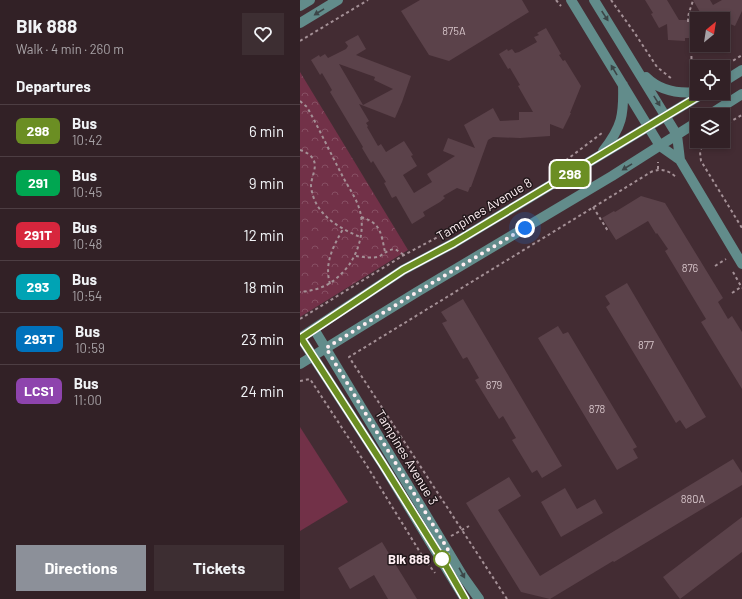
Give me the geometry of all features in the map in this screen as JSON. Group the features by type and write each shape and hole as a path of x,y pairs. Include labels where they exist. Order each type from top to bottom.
{"street":[{"path":"300,6 310,0"},
{"path":"300,23 338,0"},
{"path":"571,0 660,146 680,160"},
{"path":"594,0 677,135 680,160 742,264"},
{"path":"637,69 654,85 666,91 690,92"},
{"path":"730,78 742,70"},
{"path":"600,156 619,128 622,118 623,85"},
{"path":"720,108 742,94"},
{"name":"Tampines Avenue 8","path":"300,338 403,270 454,243 692,100"},
{"path":"300,364 417,292 612,176 690,127"},
{"name":"Tampines Avenue 3","path":"314,329 478,599"},
{"name":"Tampines Avenue 3","path":"300,338 382,463 465,599"}],"path":[{"path":"300,41 368,0"},
{"path":"556,0 561,6"},
{"path":"611,0 657,68 674,80"},
{"path":"688,22 688,14 693,0"},
{"path":"730,63 742,55"},
{"path":"300,101 307,107 313,118 356,199 362,217 361,237 356,256 338,278 330,284 318,289 300,292"},
{"path":"730,122 742,115"},
{"path":"561,164 606,130"},
{"path":"701,148 701,161 742,228"},
{"path":"300,150 312,157 315,162 311,186 322,214 328,220 343,229 361,237"},
{"path":"507,599 349,357 593,207 658,169 658,162"},
{"path":"593,207 608,231"},
{"path":"362,217 370,219 378,226 385,252"},
{"path":"300,319 404,255 457,227"},
{"path":"330,284 327,275 327,266 343,229"},
{"path":"356,256 374,258 395,249 404,255"},
{"path":"715,266 726,259"},
{"path":"732,293 741,286"},
{"path":"300,381 310,379 367,466 423,557 437,576"},
{"path":"442,540 469,526"},
{"path":"411,563 423,557"}],"green space":[{"path":"300,72 408,250 300,317"},
{"path":"300,427 348,502 300,531"}],"building":[{"path":"420,0 522,0 529,12 449,61 429,55 401,11"},
{"path":"645,0 667,0 679,20 690,20 690,38 685,38 685,41 668,40 667,24 659,28 651,14 653,13"},
{"path":"693,0 710,0 713,5 722,0 742,0 742,11 735,26 730,24 730,12 700,12"},
{"path":"546,28 561,54 559,55 563,61 565,60 581,86 571,113 563,129 550,124 550,136 520,138 493,137 488,140 468,192 457,188 443,196 445,198 423,212 425,216 412,224 396,196 392,198 384,183 386,182 373,161 371,163 330,92 332,90 322,73 320,75 311,60 319,55 320,57 325,54 328,58 346,49 348,46 345,42 358,35 366,49 356,55 411,76 395,118 359,104 369,121 366,123 368,126 367,127 378,146 381,144 386,152 404,141 413,155 411,156 417,166 403,175 414,193 432,182 427,174 455,156 443,151 448,138 475,148 464,125 493,108 500,121 519,120 519,112 533,112 518,86 520,85 510,68 508,69 499,54 507,49 508,51 512,49 515,53 519,52 537,42 534,37 539,35 537,33","holes":["339,64 375,77 374,80 393,89 363,105"]},
{"path":"641,196 665,203 723,298 718,302 728,319 732,316 742,332 742,389 701,322 706,319 665,251 668,249 648,221 616,240 602,218"},
{"path":"627,283 706,417 686,429 680,420 676,423 606,307 610,304 605,296"},
{"path":"463,299 562,466 542,478 537,470 532,473 512,440 516,438 503,416 499,419 475,380 479,378 467,357 463,359 442,323 447,321 441,312"},
{"path":"558,326 563,334 568,332 637,447 633,449 638,458 617,470 538,338"},
{"path":"733,459 742,473 742,485 550,599 521,592 466,503 509,477 521,496 498,510 540,576"},
{"path":"565,488 577,509 595,499 603,513 561,537 541,502"},
{"path":"742,517 742,552 680,599 663,577"},
{"path":"382,542 417,599 388,599 374,575 350,589 338,568"}],"bus line":[{"name":"298","path":"465,599 442,559 382,463 301,338 403,270 454,243 692,100"}],"place":[{"name":"Blk 888","path":"442,559"}],"route":[{"path":"442,559 450,553 326,348 525,228"}]}
